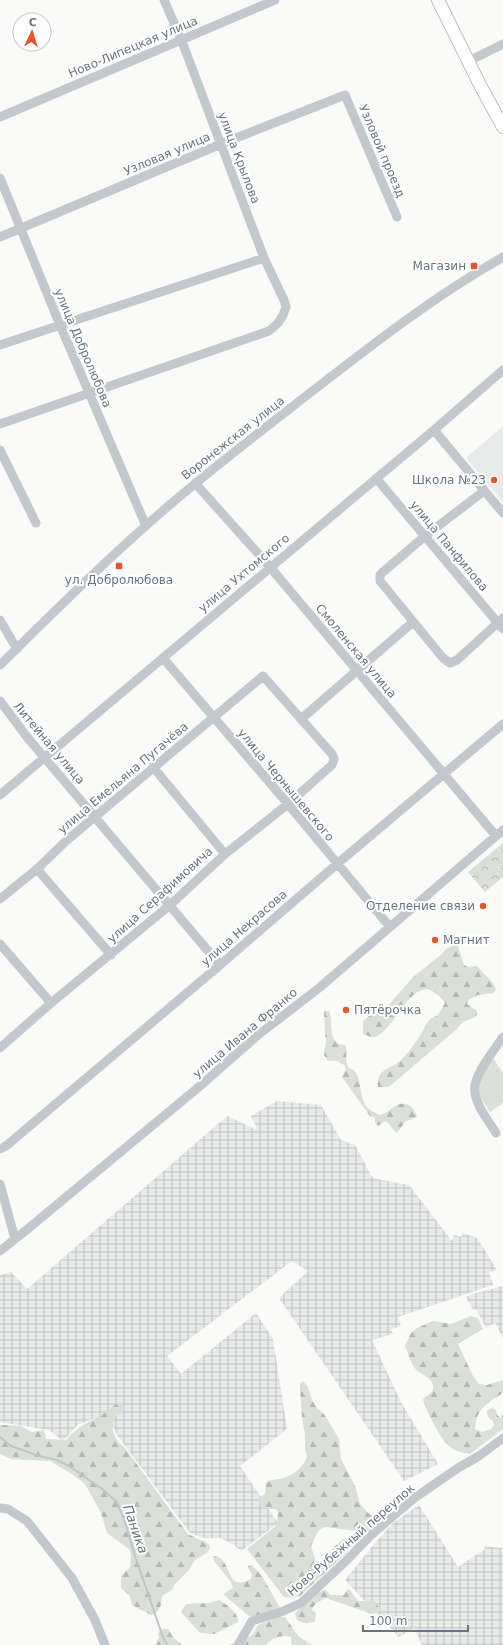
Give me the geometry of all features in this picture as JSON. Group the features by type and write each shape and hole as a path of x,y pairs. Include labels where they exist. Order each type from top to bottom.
{"main road":[{"path":"438,0 503,127"}],"street":[{"name":"улица Крылова","path":"89,392 269,331 278,323 286,307 264,258 181,39 164,0"},
{"name":"Ново-Липецкая улица","path":"0,117 275,0"},
{"path":"468,61 503,44"},
{"name":"Узловая улица","path":"0,237 221,144 345,95"},
{"name":"Узловой проезд","path":"345,95 397,217"},
{"name":"улица Добролюбова","path":"0,178 60,325 146,526"},
{"name":"Воронежская улица","path":"0,665 94,574 195,483 412,316 480,270 503,257"},
{"path":"0,345 264,258"},
{"name":"улица Ухтомского","path":"0,795 434,430 503,370"},
{"path":"0,424 89,392"},
{"path":"434,430 503,513"},
{"path":"0,450 36,523"},
{"name":"улица Панфилова","path":"376,478 501,623"},
{"name":"Смоленская улица","path":"195,483 270,568 444,774 499,833"},
{"path":"484,491 425,536 383,572 379,578 382,585 443,658 450,663 457,660 501,623"},
{"path":"0,620 16,649"},
{"path":"301,719 413,622"},
{"name":"улица Чернышевского","path":"163,658 288,804 390,927"},
{"name":"улица Емельяна Пугачёва","path":"0,899 37,869 66,841 263,676 301,719"},
{"name":"Литейная улица","path":"0,701 27,738 220,965"},
{"name":"улица Серафимовича","path":"0,1048 51,1003 110,956 170,905 225,854 288,804 332,765 334,759 332,754 301,719"},
{"name":"улица Некрасова","path":"0,1149 6,1146 503,724"},
{"path":"153,768 225,854"},
{"name":"улица Ивана Франко","path":"0,1251 200,1086 258,1035 319,988 499,833"},
{"path":"37,869 110,956"},
{"path":"0,944 51,1003"},
{"path":"496,1133 482,1111 477,1098 475,1086 478,1076 503,1037"},
{"path":"0,1184 15,1239"},
{"name":"Ново-Рубежный переулок","path":"238,1645 252,1621 281,1612 301,1603 348,1560 371,1535 413,1499 503,1438"},
{"path":"0,1508 8,1509 26,1521 72,1578 95,1620 105,1645"}],"shaded area":[{"name":"Школа №23","path":"503,426 503,502 466,458"},
{"path":"277,1101 321,1105 341,1140 355,1145 372,1177 409,1185 452,1241 454,1235 461,1237 463,1233 477,1238 497,1270 489,1272 493,1285 398,1317 401,1326 391,1329 393,1334 372,1340 401,1402 438,1464 404,1481 279,1298 308,1271 292,1261 167,1356 181,1374 256,1313 273,1339 287,1429 240,1466 278,1523 241,1551 231,1543 220,1538 203,1538 190,1533 117,1435 110,1420 92,1419 78,1425 63,1441 49,1430 0,1422 0,1275 11,1272 27,1289 226,1117 228,1116 254,1129 257,1128 251,1116"},
{"path":"503,1286 503,1338 495,1323 486,1328 476,1309 473,1310 466,1297"},
{"path":"419,1505 458,1567 485,1549 484,1546 503,1547 503,1645 422,1645 414,1628 399,1637 345,1580 393,1523"}],"green space":[{"path":"503,843 503,877 485,892 468,872"},
{"path":"457,943 464,965 468,967 477,966 495,986 496,990 493,993 478,995 468,1000 467,1004 477,1011 477,1015 462,1023 457,1029 390,1086 378,1087 378,1081 382,1072 398,1063 416,1042 430,1019 438,1015 445,1003 442,998 434,992 426,989 418,992 410,998 389,1026 375,1037 370,1037 363,1034 363,1021 369,1016 387,1007 413,977 442,954 446,949"},
{"path":"324,1011 329,1011 335,1041 339,1044 345,1045 347,1065 356,1073 366,1106 380,1115 400,1104 409,1105 415,1111 417,1117 405,1122 397,1133 385,1121 378,1126 375,1122 375,1118 370,1116 342,1077 346,1069 344,1065 337,1061 328,1061 324,1055 326,1041"},
{"path":"493,1058 503,1073 503,1103 490,1112 481,1098 478,1089 483,1075"},
{"path":"471,1316 478,1318 483,1329 458,1344 473,1376 479,1384 487,1385 503,1380 503,1393 483,1407 478,1416 475,1429 482,1432 491,1429 494,1425 493,1421 488,1417 487,1411 491,1408 495,1409 498,1416 501,1418 503,1413 503,1429 470,1454 459,1452 451,1448 438,1431 423,1399 432,1392 433,1383 414,1367 405,1346 411,1333 417,1328 433,1321 451,1324"},
{"path":"303,1381 308,1387 312,1400 317,1408 324,1414 339,1439 341,1459 355,1486 360,1504 368,1513 376,1517 376,1525 366,1532 326,1527 318,1531 311,1546 316,1562 319,1565 323,1564 332,1549 343,1539 356,1539 359,1541 300,1596 293,1598 284,1597 247,1549 277,1525 278,1511 276,1509 266,1509 259,1502 259,1498 265,1494 266,1482 291,1475 301,1467 307,1457 300,1389 300,1384"},
{"path":"120,1402 123,1405 123,1412 115,1417 113,1421 113,1430 116,1438 188,1534 209,1544 210,1548 208,1552 194,1561 190,1569 174,1585 173,1589 162,1596 159,1610 151,1615 132,1605 130,1596 121,1588 121,1576 130,1567 130,1550 107,1533 101,1513 85,1484 72,1474 50,1461 11,1459 0,1454 0,1425 21,1426 32,1432 44,1430 46,1439 66,1440 79,1428 107,1412"},
{"path":"216,1556 221,1559 230,1575 237,1582 243,1582 251,1579 252,1575 248,1566 252,1565 262,1576 280,1608 258,1617 249,1616 223,1594 233,1588 231,1582 214,1561 213,1557"},
{"path":"325,1589 330,1595 344,1595 349,1589 358,1601 374,1601 382,1611 372,1614 326,1598 318,1602 312,1610 316,1613 315,1621 306,1623 297,1620 295,1613 315,1595"},
{"path":"219,1600 234,1612 238,1622 214,1634 200,1633 181,1612 186,1604 209,1603"},
{"path":"277,1617 285,1617 298,1636 312,1645 292,1645 291,1637 285,1636 273,1639 268,1642 267,1645 228,1645 249,1637 253,1634 258,1625"},
{"path":"168,1629 173,1637 182,1645 155,1645 159,1637 158,1634 160,1630"}],"waterway":[{"name":"Паника","path":"0,1437 11,1446 39,1456 57,1460 69,1466 102,1489 117,1502 167,1645"}],"place":[{"name":"Магазин","path":"474,266"},
{"name":"Школа №23","path":"494,480"},
{"name":"ул. Добролюбова","path":"119,566"},
{"name":"Отделение связи","path":"483,906"},
{"name":"Магнит","path":"435,940"},
{"name":"Пятёрочка","path":"346,1010"}]}
